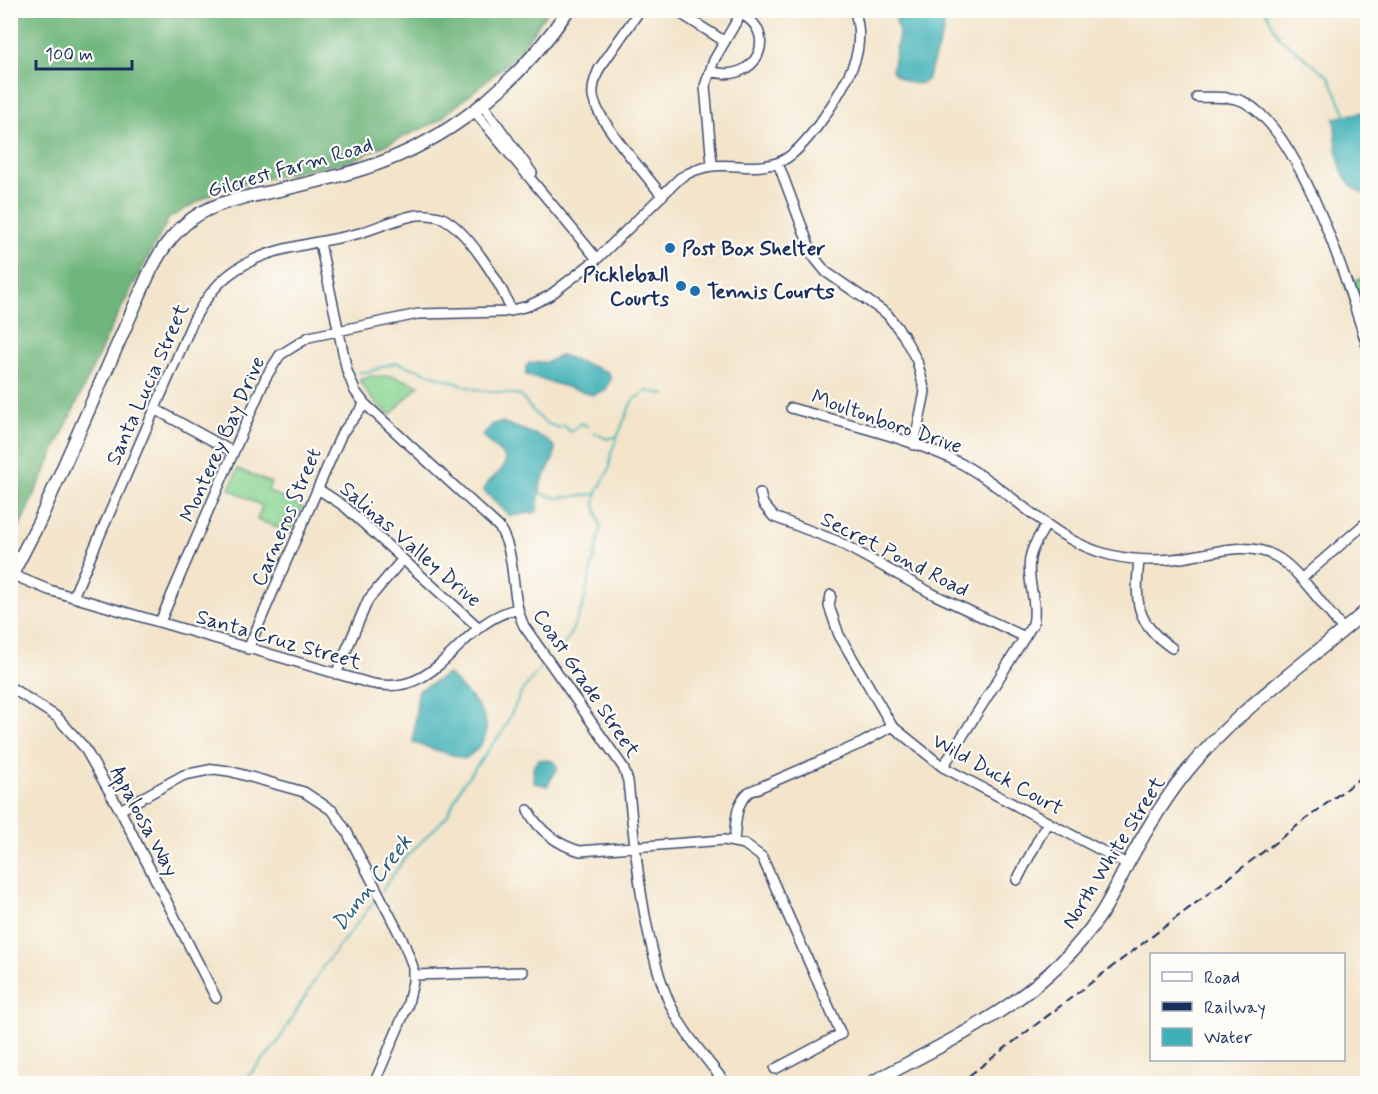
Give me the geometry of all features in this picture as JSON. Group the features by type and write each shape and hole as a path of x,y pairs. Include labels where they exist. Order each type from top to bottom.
{"main road":[{"name":"Gilcrest Farm Road","path":"12,576 39,522 159,253 182,227 217,205 333,178 386,161 479,109 529,63 568,10"},
{"name":"North White Street","path":"871,1083 992,1018 1043,981 1087,934 1101,915 1155,814 1196,760 1237,719 1368,609"}],"street":[{"path":"640,10 599,69 593,96 602,118 663,196"},
{"path":"675,10 724,40"},
{"name":"Monterey Bay Drive","path":"160,622 266,377 280,355 301,339 429,312 484,314 511,311 549,296 597,260 680,178 692,170 712,164 758,166 778,163 804,145 852,68 858,46 858,25 854,10"},
{"path":"710,71 722,75 737,74 749,67 758,52 759,31 754,22 742,12 724,40 710,71 705,86 712,164"},
{"path":"1197,97 1234,99 1246,103 1286,142 1298,163 1318,212 1368,349"},
{"path":"479,109 522,158 535,180 597,260"},
{"path":"778,163 813,256 826,272 887,314 903,335 917,361 925,392 914,445"},
{"name":"Santa Lucia Street","path":"73,597 193,321 216,287 237,269 260,257 425,214 440,217 459,231 494,276 504,292 511,311"},
{"name":"Coast Grade Street","path":"320,243 351,384 365,404 499,527 509,551 517,609 527,632 623,767 628,781 635,847 648,925 667,999 692,1039 726,1083"},
{"name":"Carneros Street","path":"248,649 342,433 365,404"},
{"name":"Moultonboro Drive","path":"791,408 914,445 958,462 991,481 1046,525 1090,549 1139,560 1174,559 1225,549 1259,550 1278,557 1301,579 1343,629"},
{"path":"155,409 233,452"},
{"name":"Salinas Valley Drive","path":"318,489 336,500 478,627"},
{"name":"Secret Pond Road","path":"759,493 763,504 774,517 837,541 933,594 1025,637"},
{"path":"1301,579 1368,521"},
{"path":"943,767 1025,637 1036,612 1029,558 1046,525"},
{"path":"336,674 364,606 402,560"},
{"path":"1139,560 1136,592 1142,619 1158,639 1172,648"},
{"name":"Santa Cruz Street","path":"12,576 73,597 378,686 396,687 414,683 434,670 478,627 494,616 517,609"},
{"name":"Wild Duck Court","path":"831,595 829,606 839,635 892,726 943,767 1127,864"},
{"name":"Appaloosa Way","path":"10,687 57,717 84,747 120,810 216,998"},
{"path":"735,841 737,812 744,796 749,792 862,743 892,726"},
{"path":"120,810 175,779 204,770 229,771 304,792 326,805 338,818 404,943 413,975 407,1008 374,1083"},
{"path":"528,810 535,824 567,847 580,851 724,840 735,841 753,849 766,864 841,1034 775,1070"},
{"path":"1017,880 1047,823"},
{"path":"413,975 522,972"}],"green space":[{"path":"11,10 548,11 515,57 438,121 350,161 224,187 169,218 113,324 11,545"},
{"path":"1367,277 1367,348 1345,283"},
{"path":"372,376 393,376 419,385 390,415 370,397 359,380"},
{"path":"238,469 271,483 268,491 302,507 291,532 257,520 262,506 229,489"}],"water":[{"path":"894,11 928,12 940,18 944,23 943,33 927,80 923,83 908,82 892,70 899,34"},
{"path":"1368,111 1367,195 1356,190 1343,173 1337,152 1334,118"},
{"path":"561,355 608,372 611,378 606,390 593,395 526,375 526,367 529,363 547,362"},
{"path":"502,422 544,438 555,447 554,457 541,483 537,512 510,516 483,490 504,467 505,457 482,436 493,424"},
{"path":"448,674 477,705 486,726 485,736 478,748 465,759 413,743 418,691"},
{"path":"538,759 553,761 558,768 547,786 534,783 533,769"}],"waterway":[{"path":"1265,10 1279,37 1329,77 1346,115 1354,116"},
{"path":"359,372 398,363 474,389 520,395 541,419 552,426 559,428 564,425 570,432 581,423 587,426"},
{"path":"557,652 568,639 583,606 601,528 595,505 597,492 609,470 612,450 632,401 647,391 665,394"},
{"path":"593,432 607,439 618,436"},
{"path":"539,493 558,498 596,494"},
{"name":"Dunn Creek","path":"382,891 404,859 447,816 462,785 503,731 522,691 540,668"},
{"name":"Dunn Creek","path":"241,1084 276,1045 324,965 377,898"}],"railway":[{"path":"958,1084 1368,772"}],"place":[{"name":"Post Box Shelter","path":"670,248"},
{"name":"Pickleball Courts","path":"681,286"},
{"name":"Tennis Courts","path":"695,291"}]}
